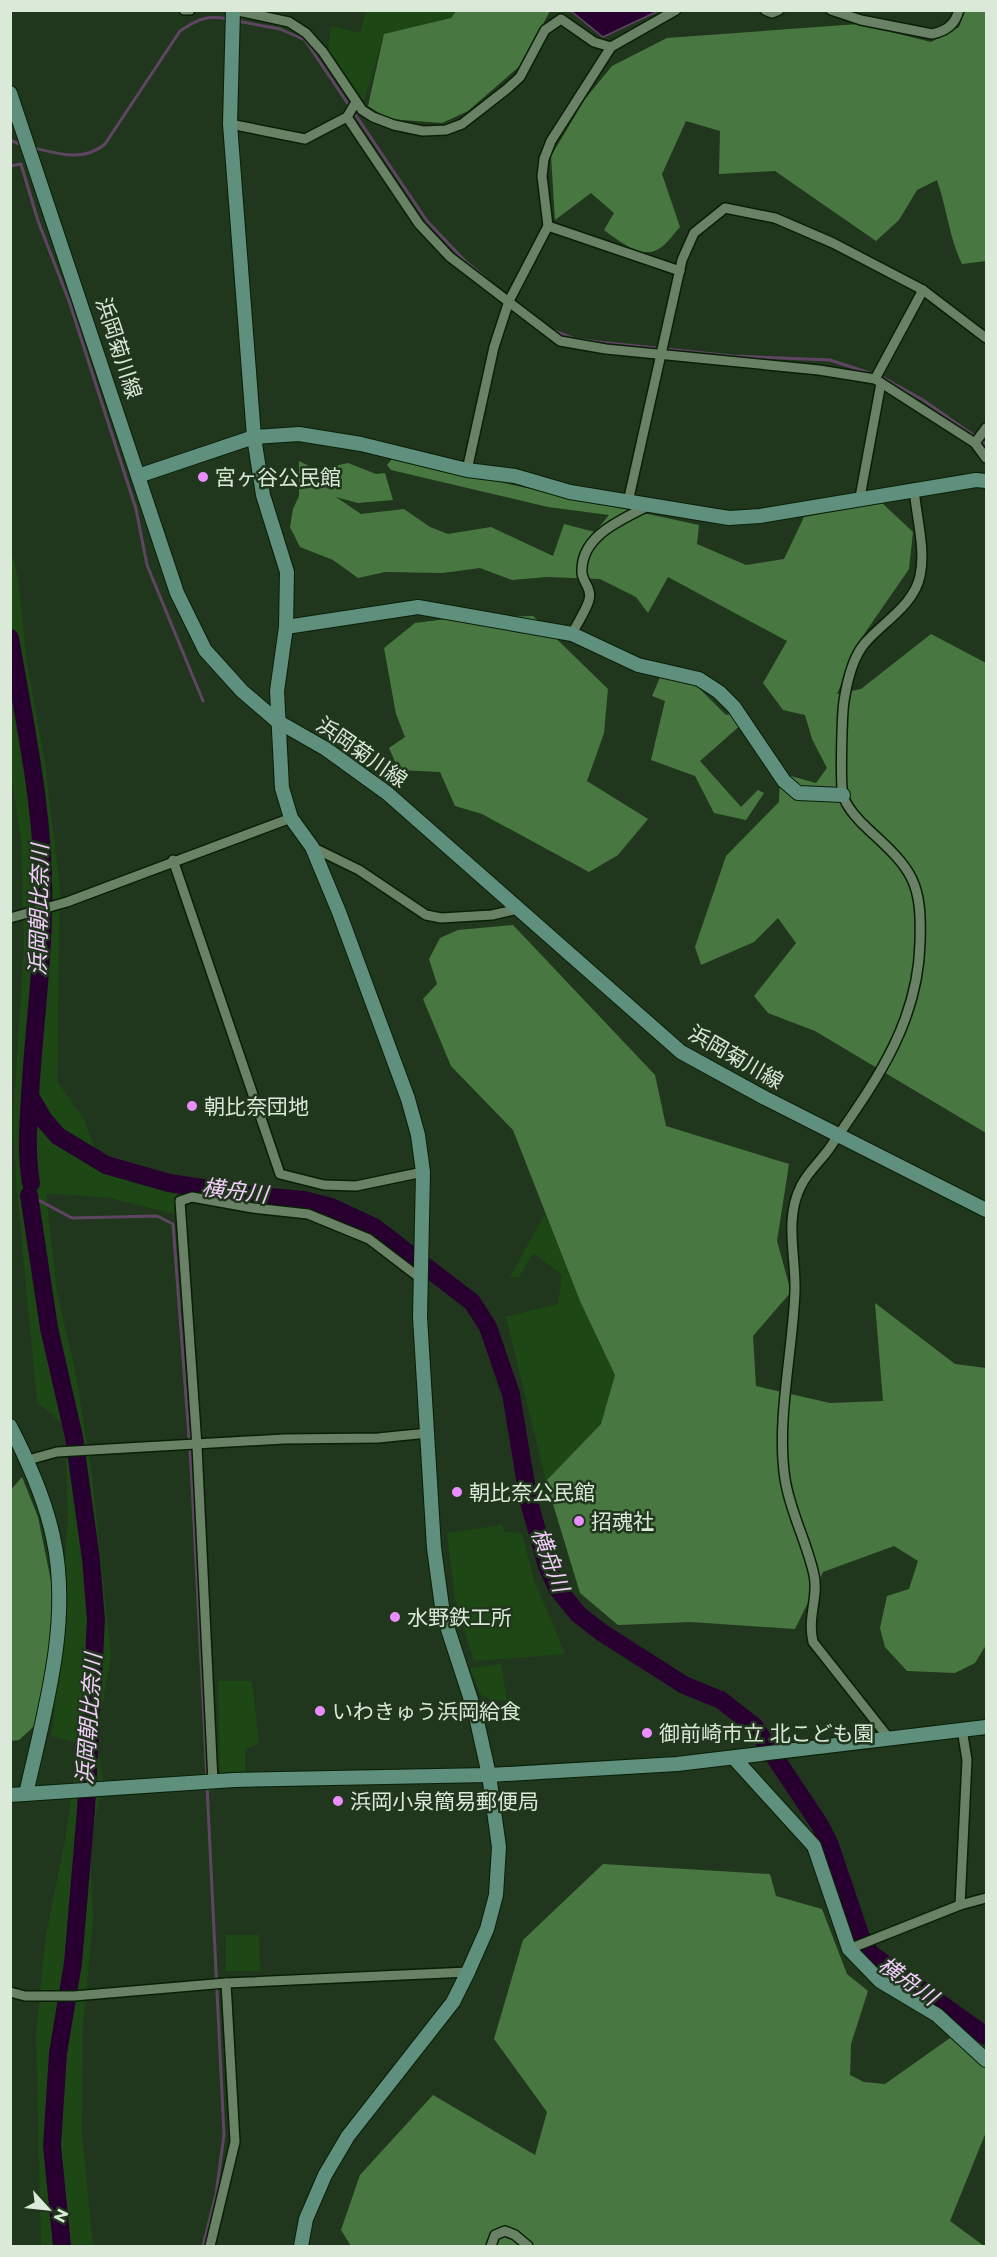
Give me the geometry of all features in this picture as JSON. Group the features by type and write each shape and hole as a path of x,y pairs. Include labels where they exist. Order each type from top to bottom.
{"street":[{"path":"184,10 190,10"},
{"path":"301,2247 306,2219 325,2175 343,2146 453,2002 468,1972 487,1929 496,1895 499,1847 489,1775 475,1712 443,1614 434,1548 420,1278 423,1172 418,1135 408,1100 339,912 312,847 291,818 282,789 277,691 286,627 286,572 263,495 254,437 230,124 233,10 289,22 306,33 323,52 356,102 373,117 394,125 423,131 446,130 462,124 520,77 545,30 561,19 594,42 611,47"},
{"path":"467,470 494,347 509,301 548,226 542,176 544,159 551,141 611,47 676,10"},
{"path":"765,10 772,13 779,10"},
{"path":"831,10 861,20 932,34 944,32 951,25 959,10"},
{"name":"浜岡菊川線","path":"10,93 177,594 205,650 242,691 277,722 326,748 387,793 681,1052 714,1072 987,1210"},
{"path":"230,124 305,139 348,117 356,102"},
{"path":"348,117 419,224 450,257 542,329 570,345 878,378 980,436 987,458"},
{"path":"628,502 680,271 694,233 725,208 793,224 923,290 987,338"},
{"path":"548,226 680,271"},
{"path":"860,498 878,378 923,290"},
{"path":"138,476 254,437 298,434 325,437 467,470 515,476 570,492 729,518 760,516 914,488 976,480 987,481"},
{"path":"888,1737 813,1642 809,1627 816,1591 814,1575 792,1513 784,1477 783,1437 795,1289 792,1245 794,1204 802,1184 877,1077 907,1020 920,947 920,903 904,862 861,822 843,795 844,703 855,659 863,644 910,599 920,576 920,541 914,488"},
{"path":"572,634 589,599 589,588 582,574 585,555 596,536 648,506"},
{"path":"286,627 418,607 572,634 638,665 699,679 719,692 734,707 784,781 798,793 843,795"},
{"path":"10,918 67,902 173,860 291,818"},
{"path":"312,847 359,870 426,915 441,918 492,915 518,909"},
{"path":"173,860 279,1174 324,1185 356,1186 423,1172"},
{"path":"208,1782 180,1201 192,1197 253,1208 308,1214 369,1239 420,1278"},
{"path":"10,1426 28,1460 53,1538 58,1616 43,1718 26,1794"},
{"path":"28,1460 57,1452 284,1439 378,1438 428,1433"},
{"path":"10,1795 208,1782 489,1775 734,1758 888,1737 987,1727"},
{"path":"960,1905 967,1760 962,1729"},
{"path":"734,1758 814,1846 849,1949 880,1981 937,2015 987,2060"},
{"path":"849,1949 960,1905 987,1898"},
{"path":"10,1992 25,1996 74,1996 226,1983 468,1972"},
{"path":"210,2247 235,2142 226,1983"},
{"path":"491,2247 495,2235 505,2231 515,2235 528,2247"}],"green space":[{"path":"366,11 456,11 451,18 384,34 364,101 328,48 331,26 360,33"},
{"path":"456,11 550,11 521,65 468,111 442,123 389,119 368,106 384,34 451,18"},
{"path":"965,11 986,11 986,261 962,264 954,244 937,180 917,190 899,220 876,241 775,171 719,174 720,131 686,121 662,174 680,227 663,246 646,252 623,244 604,230 614,213 591,193 555,220 551,156 585,99 612,66 667,38 859,24 931,42 959,27"},
{"path":"392,459 699,525 697,544 746,565 784,559 804,517 882,503 913,532 909,569 860,640 837,694 861,689 931,634 986,663 986,1133 815,1031 768,1013 754,996 796,943 778,918 754,942 701,965 695,947 726,856 779,802 780,773 816,783 827,768 812,739 805,715 783,710 763,683 787,641 668,577 648,613 636,597 600,579 547,577 512,580 480,568 443,573 385,572 358,578 333,560 300,547 290,527 293,509 299,496 299,461 317,470 348,463 376,474 385,473 393,500 358,503 336,497 361,514 404,509 430,527 448,534 491,527 553,556 564,524 595,532 609,515 548,507 391,470 387,465"},
{"path":"10,545 18,578 27,663 45,763 60,887 57,1081 85,1121 97,1157 177,1189 175,1214 111,1198 46,1193 57,1292 75,1371 91,1466 111,1656 96,1741 103,1781 90,1845 93,1920 83,2027 82,2133 93,2246 41,2246 36,2034 46,1935 66,1836 78,1743 51,1736 68,1519 65,1426 37,1402 16,1182 13,1120 24,944 21,839 10,768"},
{"path":"533,616 608,689 604,733 587,781 648,819 618,855 589,872 482,814 455,806 440,772 399,770 389,748 405,737 396,714 384,648 415,623 454,618"},
{"path":"661,675 698,687 726,715 737,713 743,723 700,761 741,807 758,790 764,793 746,820 714,813 695,776 651,760 665,701 652,696"},
{"path":"513,925 655,1075 666,1126 789,1164 777,1241 791,1292 753,1336 756,1386 830,1403 883,1401 875,1303 955,1364 986,1368 986,1645 975,1663 955,1673 907,1671 885,1647 880,1628 887,1596 909,1589 918,1561 894,1546 823,1572 795,1629 691,1622 618,1625 580,1593 546,1481 601,1424 615,1375 580,1301 513,1130 451,1066 423,999 437,984 429,959 440,938 458,930"},
{"path":"545,1214 580,1301 615,1375 601,1424 546,1481 506,1317 558,1304 562,1275 533,1253 519,1277 510,1277"},
{"path":"22,1477 38,1517 52,1586 51,1644 43,1718 19,1740 11,1741 10,1491"},
{"path":"502,1525 505,1532 522,1534 534,1580 565,1654 474,1661 455,1599 447,1533"},
{"path":"501,1664 507,1700 491,1700 482,1694 470,1668"},
{"path":"218,1681 252,1681 259,1744 245,1749 245,1775 220,1776"},
{"path":"603,1864 770,1874 776,1896 822,1909 847,1974 868,1991 851,2044 850,2075 864,2082 885,2084 950,2038 986,2067 986,2132 950,2221 984,2246 351,2246 341,2230 360,2175 433,2095 535,2155 547,2112 494,2039 523,1940"},
{"path":"226,1935 259,1935 260,1971 226,1971"}],"shaded area":[{"path":"571,11 658,11 603,37"}],"waterway":[{"path":"34,148 71,155 97,150 105,144 180,31 203,19 228,19"},
{"path":"237,21 280,29 305,40 427,221 465,261 497,288"},
{"path":"10,140 22,145"},
{"path":"10,166 21,164 38,221 69,301 136,509 147,565 203,701"},
{"path":"552,330 575,339 598,342 733,356 830,360 882,377 923,400 986,444"},
{"name":"浜岡朝比奈川","path":"10,638 34,775 43,879 41,960 28,1129 31,1183"},
{"name":"横舟川","path":"30,1096 44,1120 58,1136 106,1165 169,1183 249,1195 304,1200 331,1207 374,1227 472,1302 488,1327 511,1394 529,1502 547,1566 557,1588 578,1614 601,1632 684,1685 721,1700 754,1726 820,1825 830,1845 861,1937 871,1954 986,2036"},
{"path":"31,1183 29,1195 72,1218 157,1216 173,1224 191,1464 207,1779"},
{"name":"浜岡朝比奈川","path":"29,1195 49,1328 74,1437 91,1559 96,1620 86,1810 73,1963 58,2053 52,2146 62,2246"},
{"path":"203,2246 216,2194 224,2135 207,1786"}],"place":[{"name":"宮ヶ谷公民館","path":"203,477"},
{"name":"朝比奈団地","path":"192,1106"},
{"name":"朝比奈公民館","path":"457,1492"},
{"name":"招魂社","path":"579,1521"},
{"name":"水野鉄工所","path":"395,1617"},
{"name":"いわきゅう浜岡給食","path":"320,1711"},
{"name":"御前崎市立 北こども園","path":"647,1733"},
{"name":"浜岡小泉簡易郵便局","path":"338,1801"}]}
